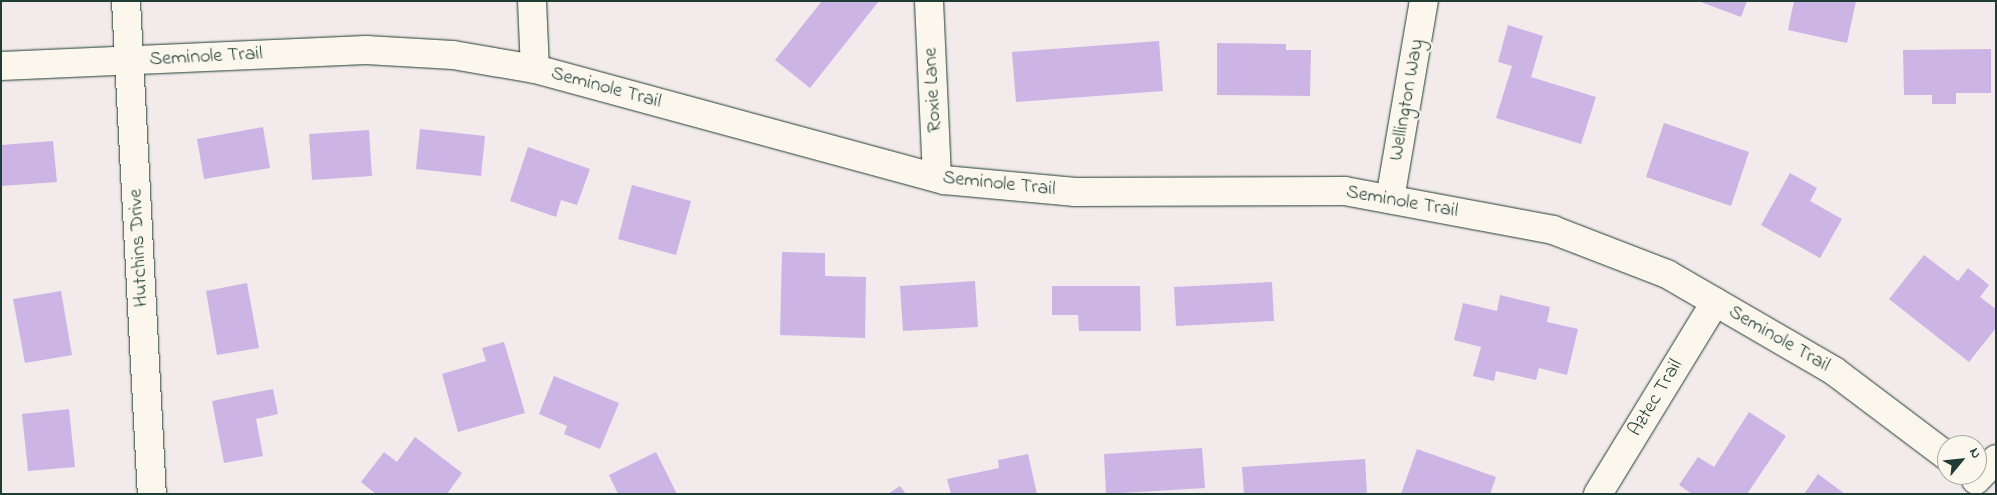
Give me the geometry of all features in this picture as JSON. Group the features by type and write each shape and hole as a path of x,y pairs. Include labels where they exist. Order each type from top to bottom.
{"street":[{"name":"Hutchins Drive","path":"126,1 152,494"},
{"path":"532,1 535,69"},
{"name":"Roxie Lane","path":"929,1 937,178"},
{"name":"Wellington Way","path":"1390,199 1424,1"},
{"name":"Seminole Trail","path":"1,66 401,51 453,55 535,69 937,178 1075,192 1346,191 1553,230 1667,274 1834,371 1937,448"},
{"name":"Aztec Trail","path":"1598,494 1715,302"},
{"path":"1987,471 1996,459"}],"building":[{"path":"822,1 879,1 810,88 775,60"},
{"path":"1698,1 1747,1 1741,17"},
{"path":"1794,1 1856,1 1847,43 1788,30"},
{"path":"1508,25 1543,36 1531,77 1596,97 1581,144 1496,118 1512,66 1498,62"},
{"path":"1159,41 1163,91 1016,102 1012,52"},
{"path":"1217,43 1286,44 1286,50 1311,50 1310,96 1217,95"},
{"path":"1991,49 1991,93 1956,93 1956,104 1932,104 1932,95 1904,95 1903,50"},
{"path":"1664,123 1749,152 1731,206 1646,177"},
{"path":"263,127 270,168 204,179 197,139"},
{"path":"420,129 485,136 481,176 416,169"},
{"path":"369,130 372,176 312,180 309,134"},
{"path":"53,141 57,182 1,186 1,145"},
{"path":"528,147 590,169 577,205 561,200 556,217 510,201"},
{"path":"1790,173 1817,188 1810,201 1842,219 1820,258 1761,225"},
{"path":"632,185 691,201 676,255 618,239"},
{"path":"782,252 825,253 825,276 866,277 865,338 780,335"},
{"path":"1924,255 1958,281 1968,268 1989,285 1980,297 1996,309 1996,328 1969,362 1889,299"},
{"path":"975,281 978,327 903,331 900,286"},
{"path":"1272,282 1274,321 1176,326 1174,287"},
{"path":"247,283 259,348 217,355 206,291"},
{"path":"1052,286 1140,286 1141,331 1079,331 1078,315 1052,315"},
{"path":"61,291 72,355 25,363 13,299"},
{"path":"1500,295 1550,307 1547,322 1578,329 1567,375 1539,368 1536,380 1496,371 1494,381 1473,376 1481,347 1454,340 1463,303 1497,311"},
{"path":"504,342 525,413 458,432 442,374 486,361 482,348"},
{"path":"554,376 619,403 600,449 564,434 567,426 539,414"},
{"path":"273,389 278,414 256,419 263,456 224,463 212,401"},
{"path":"69,409 75,467 28,471 22,414"},
{"path":"1749,412 1786,436 1747,494 1692,494 1679,485 1698,457 1714,467"},
{"path":"415,437 462,473 447,494 376,494 361,482 384,452 397,462"},
{"path":"1202,448 1205,488 1106,494 1104,454"},
{"path":"1417,449 1496,477 1490,494 1401,494"},
{"path":"656,452 677,494 618,494 609,475"},
{"path":"1028,454 1037,494 951,494 947,479 999,468 998,460"},
{"path":"1365,459 1367,494 1244,494 1242,467"},
{"path":"1818,474 1845,494 1804,494"},
{"path":"900,486 906,494 888,494"}]}
